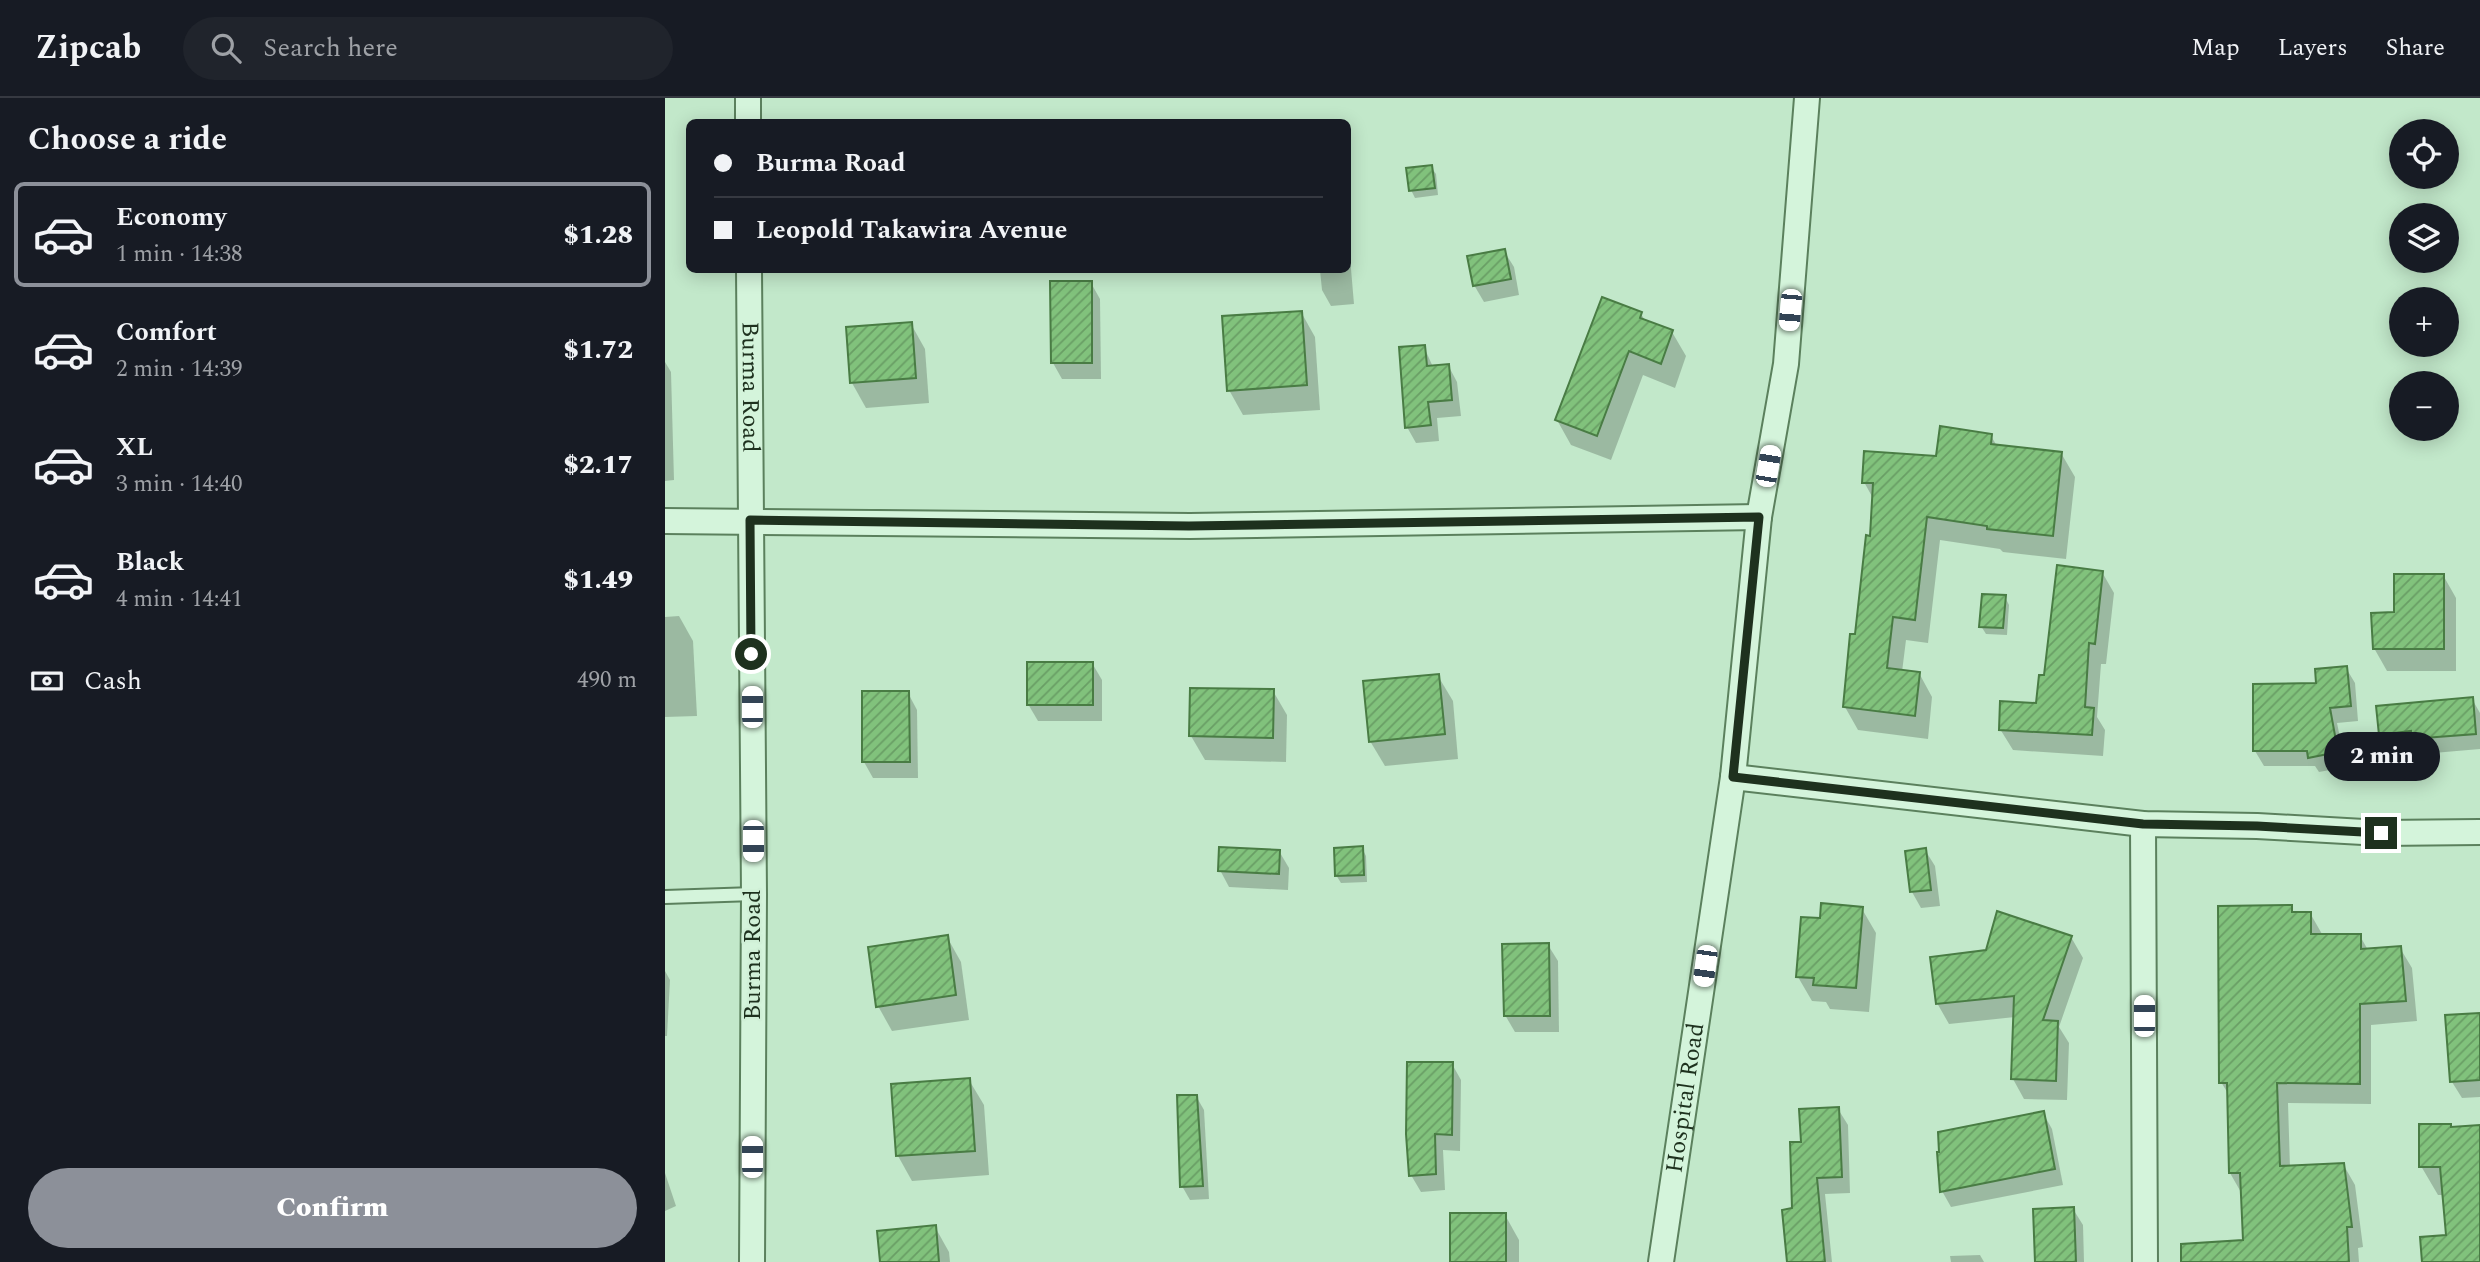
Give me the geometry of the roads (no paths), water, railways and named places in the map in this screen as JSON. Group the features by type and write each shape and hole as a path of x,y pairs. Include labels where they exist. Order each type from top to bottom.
{"street":[{"path":"748,98 748,119"},
{"name":"Hospital Road","path":"1661,1262 1733,777 1759,517 1786,363 1807,98"},
{"name":"Burma Road","path":"749,273 754,894 752,1262"},
{"path":"665,521 1189,526 1759,517"},
{"path":"1733,777 2143,824 2257,826 2381,833 2480,832"},
{"path":"2143,824 2145,1262"}],"lane":[{"path":"665,897 754,894"}]}
